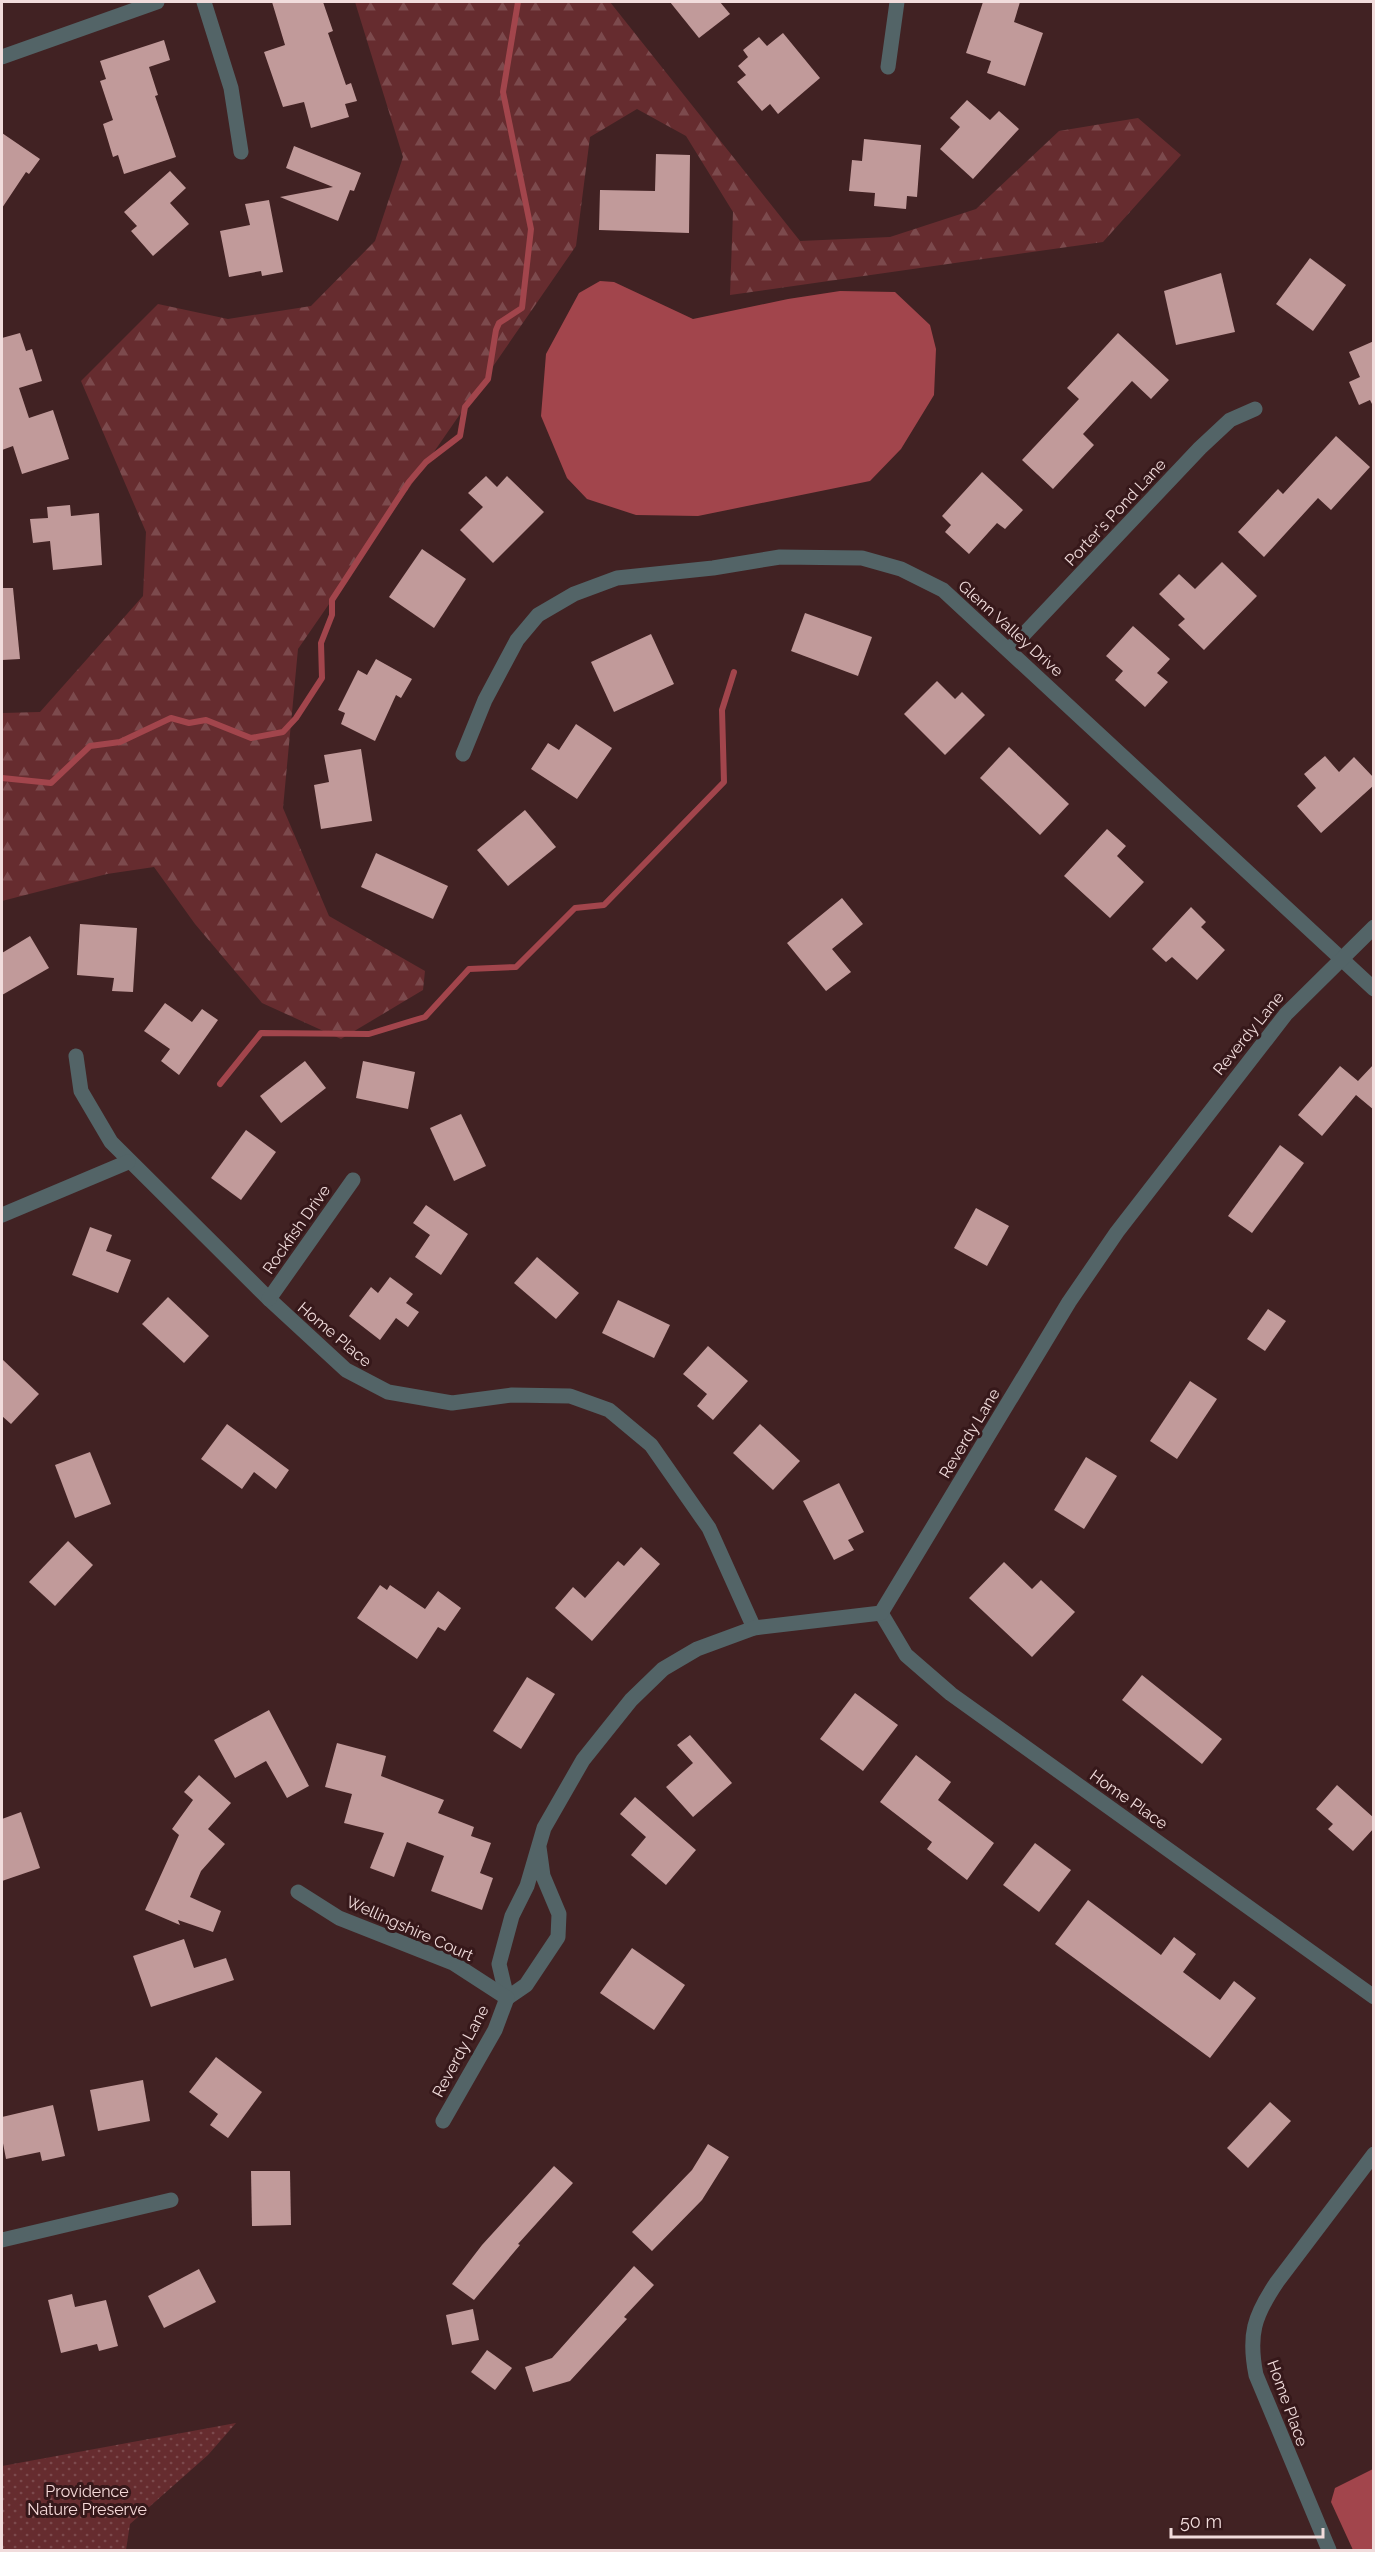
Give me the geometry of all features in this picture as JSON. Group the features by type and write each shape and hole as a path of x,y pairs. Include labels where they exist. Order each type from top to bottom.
{"street":[{"path":"2,57 157,2"},
{"path":"204,2 231,88 241,152"},
{"path":"888,67 897,2"},
{"name":"Porter's Pond Lane","path":"1009,650 1200,448 1230,420 1255,409"},
{"name":"Glenn Valley Drive","path":"463,754 485,700 517,640 538,615 574,594 617,578 712,568 780,557 862,558 901,569 944,590 1374,988"},
{"name":"Reverdy Lane","path":"443,2121 495,2030 507,1998 499,1964 512,1916 527,1886 544,1828 583,1760 631,1700 663,1669 697,1649 754,1628 881,1613 1058,1321 1117,1232 1256,1050 1306,991 1374,927"},
{"name":"Home Place","path":"76,1056 81,1091 100,1127 128,1162 346,1370 388,1392 452,1403 512,1395 570,1396 609,1410 651,1445 709,1528 754,1628"},
{"path":"2,1215 128,1162"},
{"name":"Rockfish Drive","path":"269,1299 353,1180"},
{"name":"Home Place","path":"881,1613 906,1655 951,1694 1374,1997"},
{"name":"Reverdy Lane","path":"507,1998 526,1985 558,1937 559,1914 543,1876 538,1847"},
{"name":"Wellingshire Court","path":"298,1892 339,1918 453,1963 507,1998"},
{"name":"Home Place","path":"1329,2550 1256,2375 1252,2354 1253,2328 1262,2303 1374,2154"},
{"path":"2,2240 171,2200"}],"green space":[{"path":"355,2 610,2 800,241 890,237 976,209 1059,131 1138,118 1181,155 1103,242 730,295 733,212 686,136 637,109 590,137 576,246 298,649 283,808 329,916 425,971 423,990 341,1039 262,1003 195,924 154,867 107,874 2,901 2,713 40,712 143,596 146,532 81,381 158,304 228,319 311,306 375,241 403,157"},
{"name":"Providence Nature Preserve","path":"236,2423 208,2455 130,2524 126,2550 2,2550 2,2466"}],"shaded area":[{"path":"600,281 614,282 693,319 788,299 840,291 895,292 930,325 936,349 934,395 901,449 870,481 698,516 636,515 587,499 567,478 541,416 546,354 579,293"},
{"path":"1373,2469 1373,2550 1353,2550 1331,2502 1335,2488"}],"building":[{"path":"272,2 323,2 333,31 328,33 346,85 351,83 357,101 345,104 349,117 311,128 304,102 283,107 264,52 285,45"},
{"path":"670,2 720,2 730,14 699,38"},
{"path":"983,2 1020,2 1014,22 1043,33 1025,86 987,73 991,61 966,53"},
{"path":"783,33 820,78 778,114 770,104 762,111 737,82 746,75 738,66 748,57 743,50 759,37 767,46"},
{"path":"164,40 170,60 149,67 158,95 155,96 176,157 124,174 118,155 113,157 103,124 113,120 100,81 106,79 100,61"},
{"path":"967,100 990,120 999,111 1019,129 973,179 940,149 960,127 950,118"},
{"path":"2,133 40,159 29,174 26,172 2,208"},
{"path":"864,139 921,145 917,197 907,196 906,209 874,206 875,193 849,191 852,160 862,161"},
{"path":"294,146 361,173 354,191 350,190 338,221 280,197 333,187 286,168"},
{"path":"656,154 690,155 689,233 599,230 600,190 655,191"},
{"path":"170,171 186,188 170,203 189,224 153,256 131,231 137,226 124,212"},
{"path":"269,200 283,272 262,276 261,271 229,277 220,231 250,225 245,204"},
{"path":"1310,258 1346,285 1313,331 1276,304"},
{"path":"1221,273 1235,332 1176,345 1164,291"},
{"path":"20,333 26,351 32,349 42,381 19,388 29,418 53,410 69,459 22,474 13,446 2,450 2,338"},
{"path":"1118,333 1169,380 1151,399 1132,381 1083,434 1094,445 1053,489 1022,460 1079,399 1067,388"},
{"path":"1374,341 1374,408 1370,400 1359,405 1349,382 1360,377 1349,352"},
{"path":"1336,436 1370,467 1331,510 1318,498 1264,557 1238,532 1278,489 1283,494"},
{"path":"982,472 1023,510 1005,529 997,523 969,554 945,532 951,525 942,516"},
{"path":"486,476 497,487 507,476 544,512 493,563 460,530 483,507 468,493"},
{"path":"70,505 71,516 99,513 102,565 53,570 50,541 33,543 30,519 48,518 47,507"},
{"path":"422,549 466,579 434,628 389,597"},
{"path":"1222,562 1257,596 1204,650 1178,625 1185,619 1159,594 1179,574 1195,589"},
{"path":"2,588 13,588 20,659 2,660"},
{"path":"805,613 872,637 858,676 791,651"},
{"path":"1133,626 1170,659 1157,673 1168,682 1145,707 1115,680 1123,671 1106,656"},
{"path":"651,634 674,684 614,712 591,662"},
{"path":"376,659 412,679 401,698 396,695 375,741 341,724 345,713 338,710 358,670 367,675"},
{"path":"937,681 955,699 962,692 985,715 945,755 904,714"},
{"path":"576,724 612,748 577,799 531,769 548,743 559,750"},
{"path":"1009,747 1069,804 1040,835 980,778"},
{"path":"361,749 372,821 321,829 314,785 329,782 324,755"},
{"path":"1325,756 1339,772 1354,757 1374,778 1374,785 1321,833 1297,806 1316,788 1304,774"},
{"path":"525,810 556,847 508,886 477,850"},
{"path":"1107,829 1126,846 1117,856 1144,882 1110,918 1064,876"},
{"path":"376,853 448,886 433,919 361,887"},
{"path":"842,898 863,924 832,949 851,972 826,991 787,943"},
{"path":"1191,907 1206,922 1201,927 1225,950 1197,980 1172,957 1166,962 1152,949"},
{"path":"80,924 137,928 133,992 112,991 114,978 77,975"},
{"path":"30,936 49,968 2,995 2,953"},
{"path":"165,1003 192,1022 202,1009 218,1020 179,1075 161,1061 170,1049 144,1031"},
{"path":"305,1061 326,1088 281,1123 260,1096"},
{"path":"363,1061 415,1072 408,1109 356,1098"},
{"path":"1374,1064 1374,1110 1356,1095 1322,1136 1298,1115 1340,1066 1358,1081"},
{"path":"461,1114 486,1166 454,1181 430,1128"},
{"path":"246,1130 276,1152 241,1200 211,1178"},
{"path":"1280,1145 1304,1163 1252,1233 1228,1216"},
{"path":"426,1205 468,1234 441,1275 415,1257 430,1235 413,1223"},
{"path":"976,1208 1009,1226 987,1266 954,1248"},
{"path":"90,1227 112,1235 106,1251 131,1260 118,1293 72,1275"},
{"path":"537,1257 579,1293 556,1319 514,1283"},
{"path":"390,1277 413,1294 406,1303 419,1312 408,1327 396,1318 380,1340 349,1316 371,1287 378,1293"},
{"path":"168,1297 209,1336 184,1363 142,1324"},
{"path":"618,1300 670,1325 654,1358 602,1333"},
{"path":"1268,1309 1286,1321 1265,1351 1247,1339"},
{"path":"708,1346 748,1381 713,1420 697,1406 707,1394 683,1374"},
{"path":"2,1359 39,1394 11,1424 2,1416"},
{"path":"1190,1381 1217,1399 1177,1459 1150,1441"},
{"path":"227,1424 289,1470 276,1489 254,1472 242,1489 201,1459"},
{"path":"760,1424 800,1461 773,1490 733,1453"},
{"path":"90,1452 111,1504 75,1518 55,1465"},
{"path":"1086,1457 1117,1476 1084,1529 1054,1510"},
{"path":"839,1483 864,1532 848,1540 854,1550 834,1560 803,1501"},
{"path":"68,1541 93,1565 55,1606 29,1582"},
{"path":"641,1547 660,1564 592,1641 555,1608 573,1587 585,1598 618,1561 624,1566"},
{"path":"1004,1562 1032,1589 1041,1580 1075,1612 1032,1657 969,1598"},
{"path":"380,1585 387,1590 390,1585 425,1609 438,1591 461,1608 445,1631 438,1627 417,1659 357,1618"},
{"path":"1142,1675 1222,1739 1202,1764 1122,1700"},
{"path":"527,1677 555,1694 521,1749 493,1731"},
{"path":"855,1693 898,1725 863,1771 820,1739"},
{"path":"269,1710 309,1786 287,1798 266,1761 235,1778 214,1740"},
{"path":"690,1735 732,1783 693,1817 666,1787 693,1763 677,1745"},
{"path":"337,1743 386,1756 381,1776 444,1800 438,1813 474,1827 471,1836 491,1843 480,1873 493,1878 482,1910 431,1891 444,1856 407,1842 394,1877 370,1868 384,1833 344,1823 352,1794 325,1787"},
{"path":"916,1755 951,1782 938,1800 994,1843 967,1880 927,1849 932,1842 880,1802"},
{"path":"199,1775 231,1803 208,1829 225,1844 201,1871 190,1897 221,1911 213,1932 178,1920 180,1925 145,1910 179,1835 172,1829 193,1800 184,1792"},
{"path":"1337,1785 1374,1818 1374,1828 1353,1851 1328,1829 1333,1824 1316,1809"},
{"path":"635,1797 696,1850 666,1885 631,1855 646,1837 620,1814"},
{"path":"21,1812 40,1868 2,1881 2,1819"},
{"path":"1035,1843 1071,1870 1039,1912 1003,1885"},
{"path":"1088,1900 1161,1955 1174,1937 1196,1954 1183,1972 1220,2000 1234,1981 1256,1998 1210,2058 1055,1944"},
{"path":"184,1939 194,1968 226,1958 234,1980 151,2007 133,1956"},
{"path":"632,1948 685,1985 654,2030 600,1993"},
{"path":"216,2057 262,2092 228,2138 210,2125 218,2114 189,2092"},
{"path":"143,2080 150,2121 98,2131 90,2090"},
{"path":"1270,2102 1291,2121 1248,2168 1227,2148"},
{"path":"53,2105 65,2156 42,2161 40,2152 6,2159 2,2138 2,2117"},
{"path":"708,2144 729,2157 702,2200 652,2251 632,2232 692,2170"},
{"path":"554,2166 573,2183 518,2244 520,2245 474,2300 452,2284 482,2245"},
{"path":"251,2171 290,2171 291,2225 252,2226"},
{"path":"634,2266 654,2285 624,2317 627,2319 570,2381 533,2392 525,2367 552,2358"},
{"path":"199,2269 216,2302 164,2328 148,2296"},
{"path":"72,2294 75,2307 106,2300 118,2346 99,2351 97,2344 61,2353 48,2300"},
{"path":"473,2309 479,2340 452,2345 446,2315"},
{"path":"487,2350 512,2368 495,2390 471,2372"}],"waterway":[{"path":"2,778 51,783 90,746 120,742 171,718 189,723 206,720 251,738 283,732 296,718 322,678 321,643 332,615 332,600 409,482 426,462 460,436 465,407 488,379 499,323 522,308 531,229 503,92 518,2"},
{"path":"220,1084 261,1033 369,1034 425,1017 469,969 516,967 575,908 604,905 724,782 722,710 734,672"}]}
